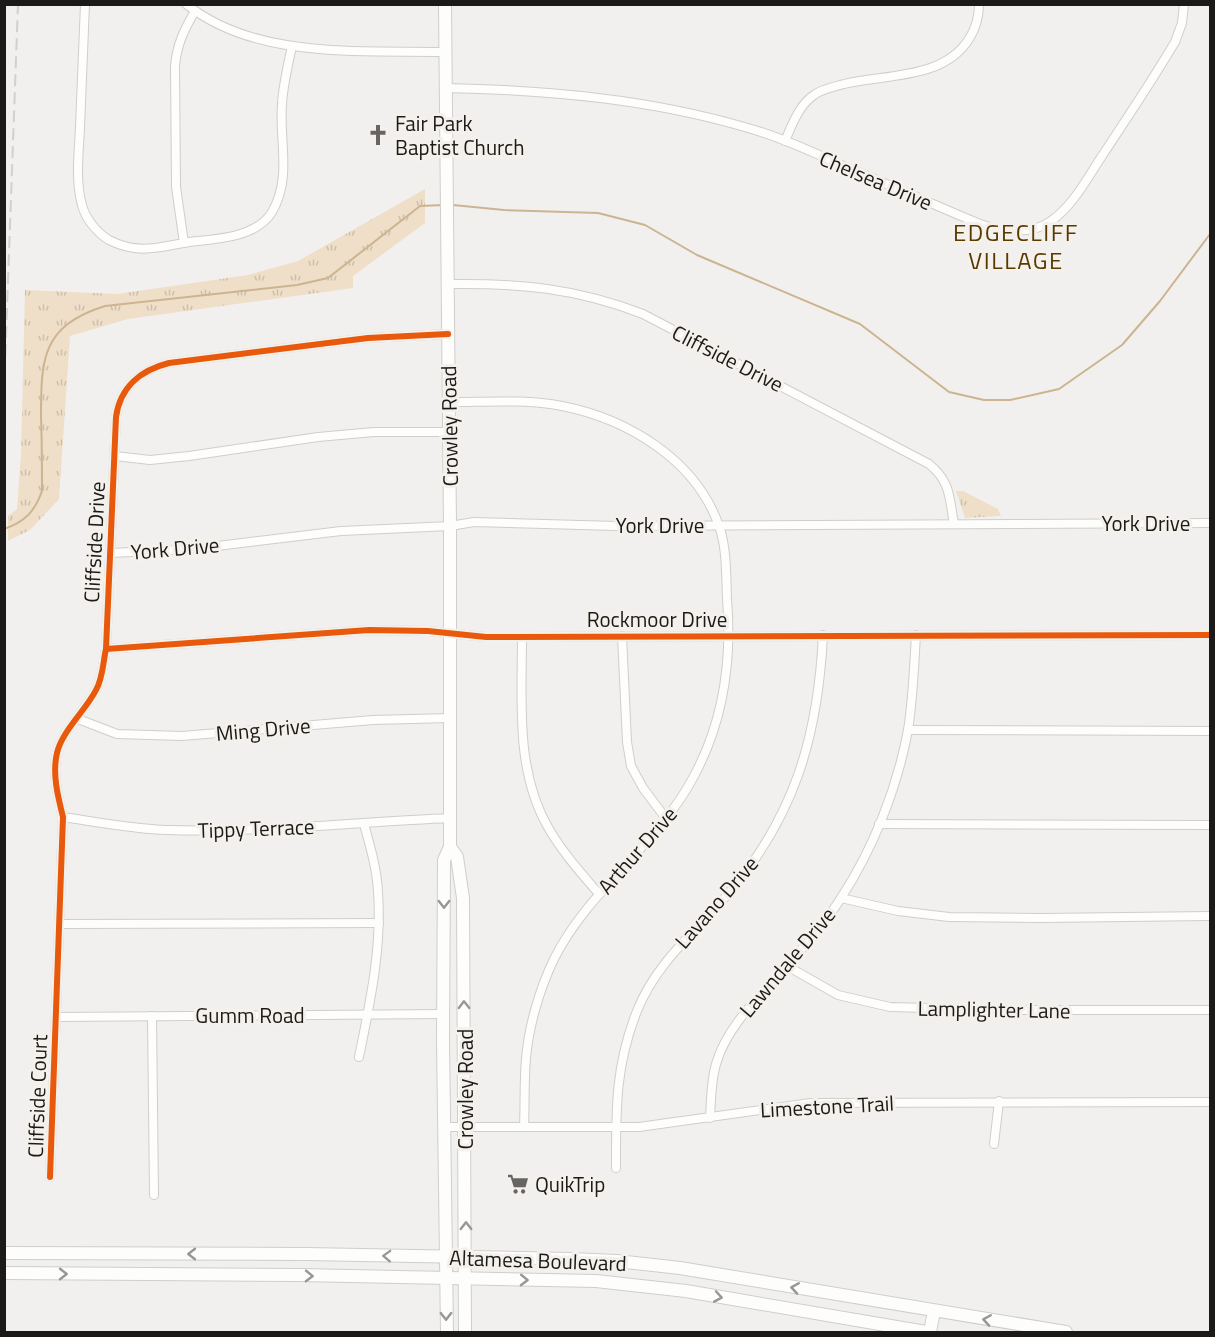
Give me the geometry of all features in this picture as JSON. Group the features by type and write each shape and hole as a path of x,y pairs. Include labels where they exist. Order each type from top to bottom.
{"main road":[{"name":"Crowley Road","path":"445,4 450,526 450,847 444,860 443,1014 447,1332"},
{"name":"Crowley Road","path":"450,847 457,857 463,898 465,1332"},
{"name":"Altamesa Boulevard","path":"4,1253 290,1254 571,1259 639,1263 1066,1332"},
{"path":"283,1275 290,1254"},
{"path":"636,1285 639,1263"},
{"name":"Altamesa Boulevard","path":"4,1273 596,1281 686,1291 926,1332"},
{"path":"930,1332 934,1311"}],"street":[{"path":"85,4 79,167 82,206 91,223 110,240 137,249 153,250 237,235 259,224 271,213 282,187 284,161 281,105 292,46"},
{"path":"186,4 236,33 270,43 292,46 446,52"},
{"path":"785,141 801,108 820,92 863,80 939,66 955,56 974,31 979,4"},
{"name":"Chelsea Drive","path":"446,88 515,90 629,101 729,123 785,141 993,229 1020,230 1036,228 1054,220 1085,182 1175,42 1182,23 1184,4"},
{"path":"184,243 176,187 175,66 177,49 183,31 195,11"},
{"name":"Cliffside Drive","path":"448,284 496,283 555,289 600,299 644,314 929,464 942,475 948,491 954,524"},
{"name":"Cliffside Drive","path":"56,1017 63,817 56,774 56,755 59,745 98,687 106,649 116,417 120,399 133,381 158,366 264,350 368,338 448,334"},
{"name":"Arthur Drive","path":"449,402 551,404 583,411 617,423 656,446 698,486 710,504 719,525 724,549 728,635 725,685 717,722 695,775 667,820 599,894 575,925 555,958 536,1008 526,1057 524,1127"},
{"path":"115,456 150,460 341,435 374,432 449,432"},
{"name":"York Drive","path":"111,553 193,549 341,531 450,526 474,522 617,526 1210,523"},
{"name":"Rockmoor Drive","path":"106,649 369,630 428,631 486,637 1210,635"},
{"name":"Lavano Drive","path":"616,1168 618,1079 625,1044 637,1010 656,974 748,868 771,834 788,802 807,751 814,724 821,674 822,635"},
{"name":"Lawndale Drive","path":"710,1118 716,1065 726,1039 740,1017 816,933 841,898 862,862 879,824 899,767 908,730 916,635"},
{"path":"622,636 627,742 631,766 643,788 667,820"},
{"path":"522,637 523,740 528,777 548,828 565,854 599,894"},
{"name":"Ming Drive","path":"78,719 117,734 182,736 373,720 450,718"},
{"path":"908,730 1210,731"},
{"name":"Tippy Terrace","path":"63,817 165,830 287,829 450,818"},
{"path":"359,1057 377,955 379,922 378,891 364,824"},
{"path":"879,824 1210,825"},
{"path":"841,898 898,911 948,916 1042,918 1210,916"},
{"path":"59,924 379,922"},
{"name":"Lamplighter Lane","path":"787,966 838,995 890,1007 1004,1010 1210,1010"},
{"name":"Gumm Road","path":"56,1017 443,1014"},
{"path":"152,1016 154,1195"},
{"name":"Cliffside Court","path":"50,1177 56,1017"},
{"path":"994,1144 999,1101"},
{"name":"Limestone Trail","path":"444,1127 616,1128 665,1125 811,1103 1210,1102"}],"green space":[{"path":"425,189 425,223 353,276 353,288 128,319 70,336 59,499 30,530 8,541 8,516 17,509 21,453 25,290 117,294 248,275 298,261"},
{"path":"956,491 963,491 998,509 1001,516 965,518"}],"waterway":[{"path":"4,529 18,523 28,515 42,491 42,378 49,347 68,323 105,306 297,285 328,278 420,206 444,205"},
{"path":"453,205 504,210 598,213 645,225 697,255 860,324 949,392 984,400 1010,400 1059,389 1122,345 1160,301 1210,234"}],"railway":[{"path":"4,392 18,4"}],"cycle path":[{"path":"50,1177 63,817 55,769 57,753 64,737 92,698 98,685 106,649 116,417 122,397 133,381 141,375 169,363 368,338 448,334"},
{"path":"106,649 369,630 428,631 486,637 1210,635"}],"place":[{"name":"Fair Park Baptist Church","path":"378,135"},
{"name":"QuikTrip","path":"518,1184"}],"district":[{"name":"EDGECLIFF VILLAGE","path":"1016,246"}]}
